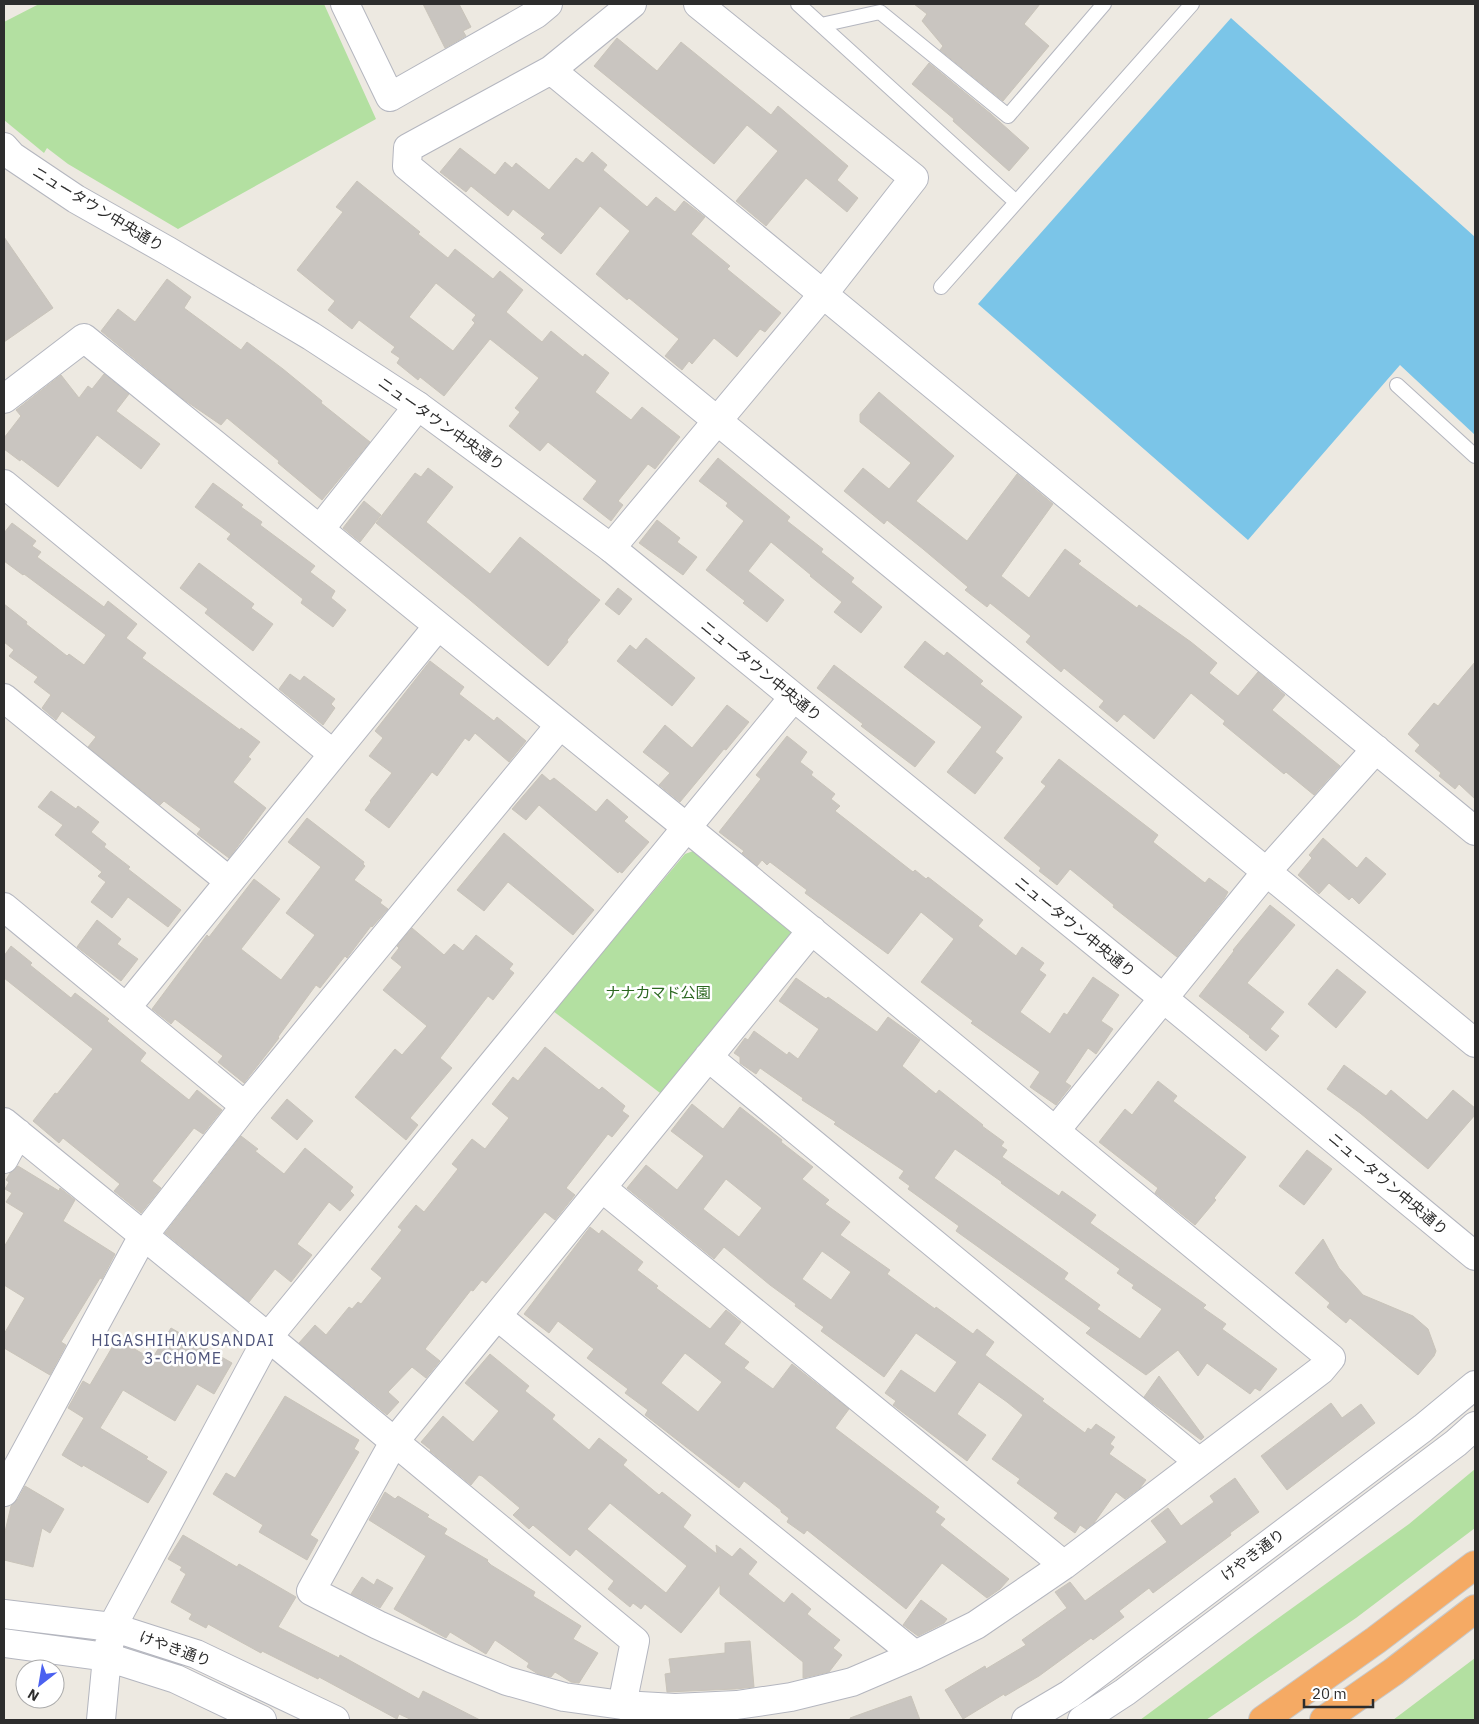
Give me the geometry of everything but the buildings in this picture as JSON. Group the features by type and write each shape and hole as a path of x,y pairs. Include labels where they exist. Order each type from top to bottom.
{"highway":[{"path":"1262,1720 1376,1640 1475,1565"},
{"path":"1324,1720 1393,1672 1475,1609"}],"street":[{"path":"345,4 390,97 536,14 548,4"},
{"path":"632,4 551,70 408,148 407,166 1475,1043"},
{"path":"611,548 824,293 914,178 698,4"},
{"path":"551,70 1475,831"},
{"name":"ニュータウン中央通り","path":"7,155 76,199 311,336 418,406 611,548 1163,998 1475,1256"},
{"path":"4,399 84,338 812,930 1331,1358 1321,1370 1064,1565 976,1625 915,1655 852,1682 792,1697 738,1705 674,1708 622,1705 564,1697 507,1681 405,1637 312,1592 394,1442 812,930"},
{"path":"320,529 418,406"},
{"path":"4,484 333,754"},
{"path":"126,1008 438,626"},
{"path":"4,698 228,881"},
{"path":"101,1720 112,1627 268,1337 793,698"},
{"path":"4,1492 143,1236 245,1106 560,725"},
{"path":"1056,1130 1267,871 1376,749"},
{"path":"4,907 245,1106"},
{"path":"708,1057 1199,1462"},
{"path":"4,1159 11,1128 268,1337 635,1641 622,1705"},
{"path":"602,1188 1064,1565"},
{"path":"497,1316 915,1655"},
{"name":"けやき通り","path":"1026,1720 1070,1694 1423,1428 1475,1385"},
{"path":"1082,1720 1125,1692 1456,1443 1475,1426"},
{"name":"けやき通り","path":"4,1614 112,1627 196,1654 335,1720"},
{"name":"けやき通り","path":"4,1642 107,1657 176,1679 262,1720"}],"lane":[{"path":"798,4 1016,202"},
{"path":"821,25 880,12 1008,116 1104,4"},
{"path":"941,287 1192,4"},
{"path":"1397,386 1475,456"}],"green space":[{"path":"39,4 324,4 376,119 178,229 68,164 47,148 44,153 4,120 4,22"},
{"name":"ナナカマド公園","path":"696,850 792,930 791,939 664,1096 553,1011 685,854"},
{"path":"1475,1469 1475,1528 1356,1618 1206,1720 1140,1720 1409,1524"},
{"path":"1475,1658 1475,1720 1393,1720"}],"water":[{"path":"1231,18 1475,237 1475,435 1400,365 1248,540 978,304"}],"district":[{"name":"HIGASHIHAKUSANDAI 3-CHOME","path":"183,1349"}]}
